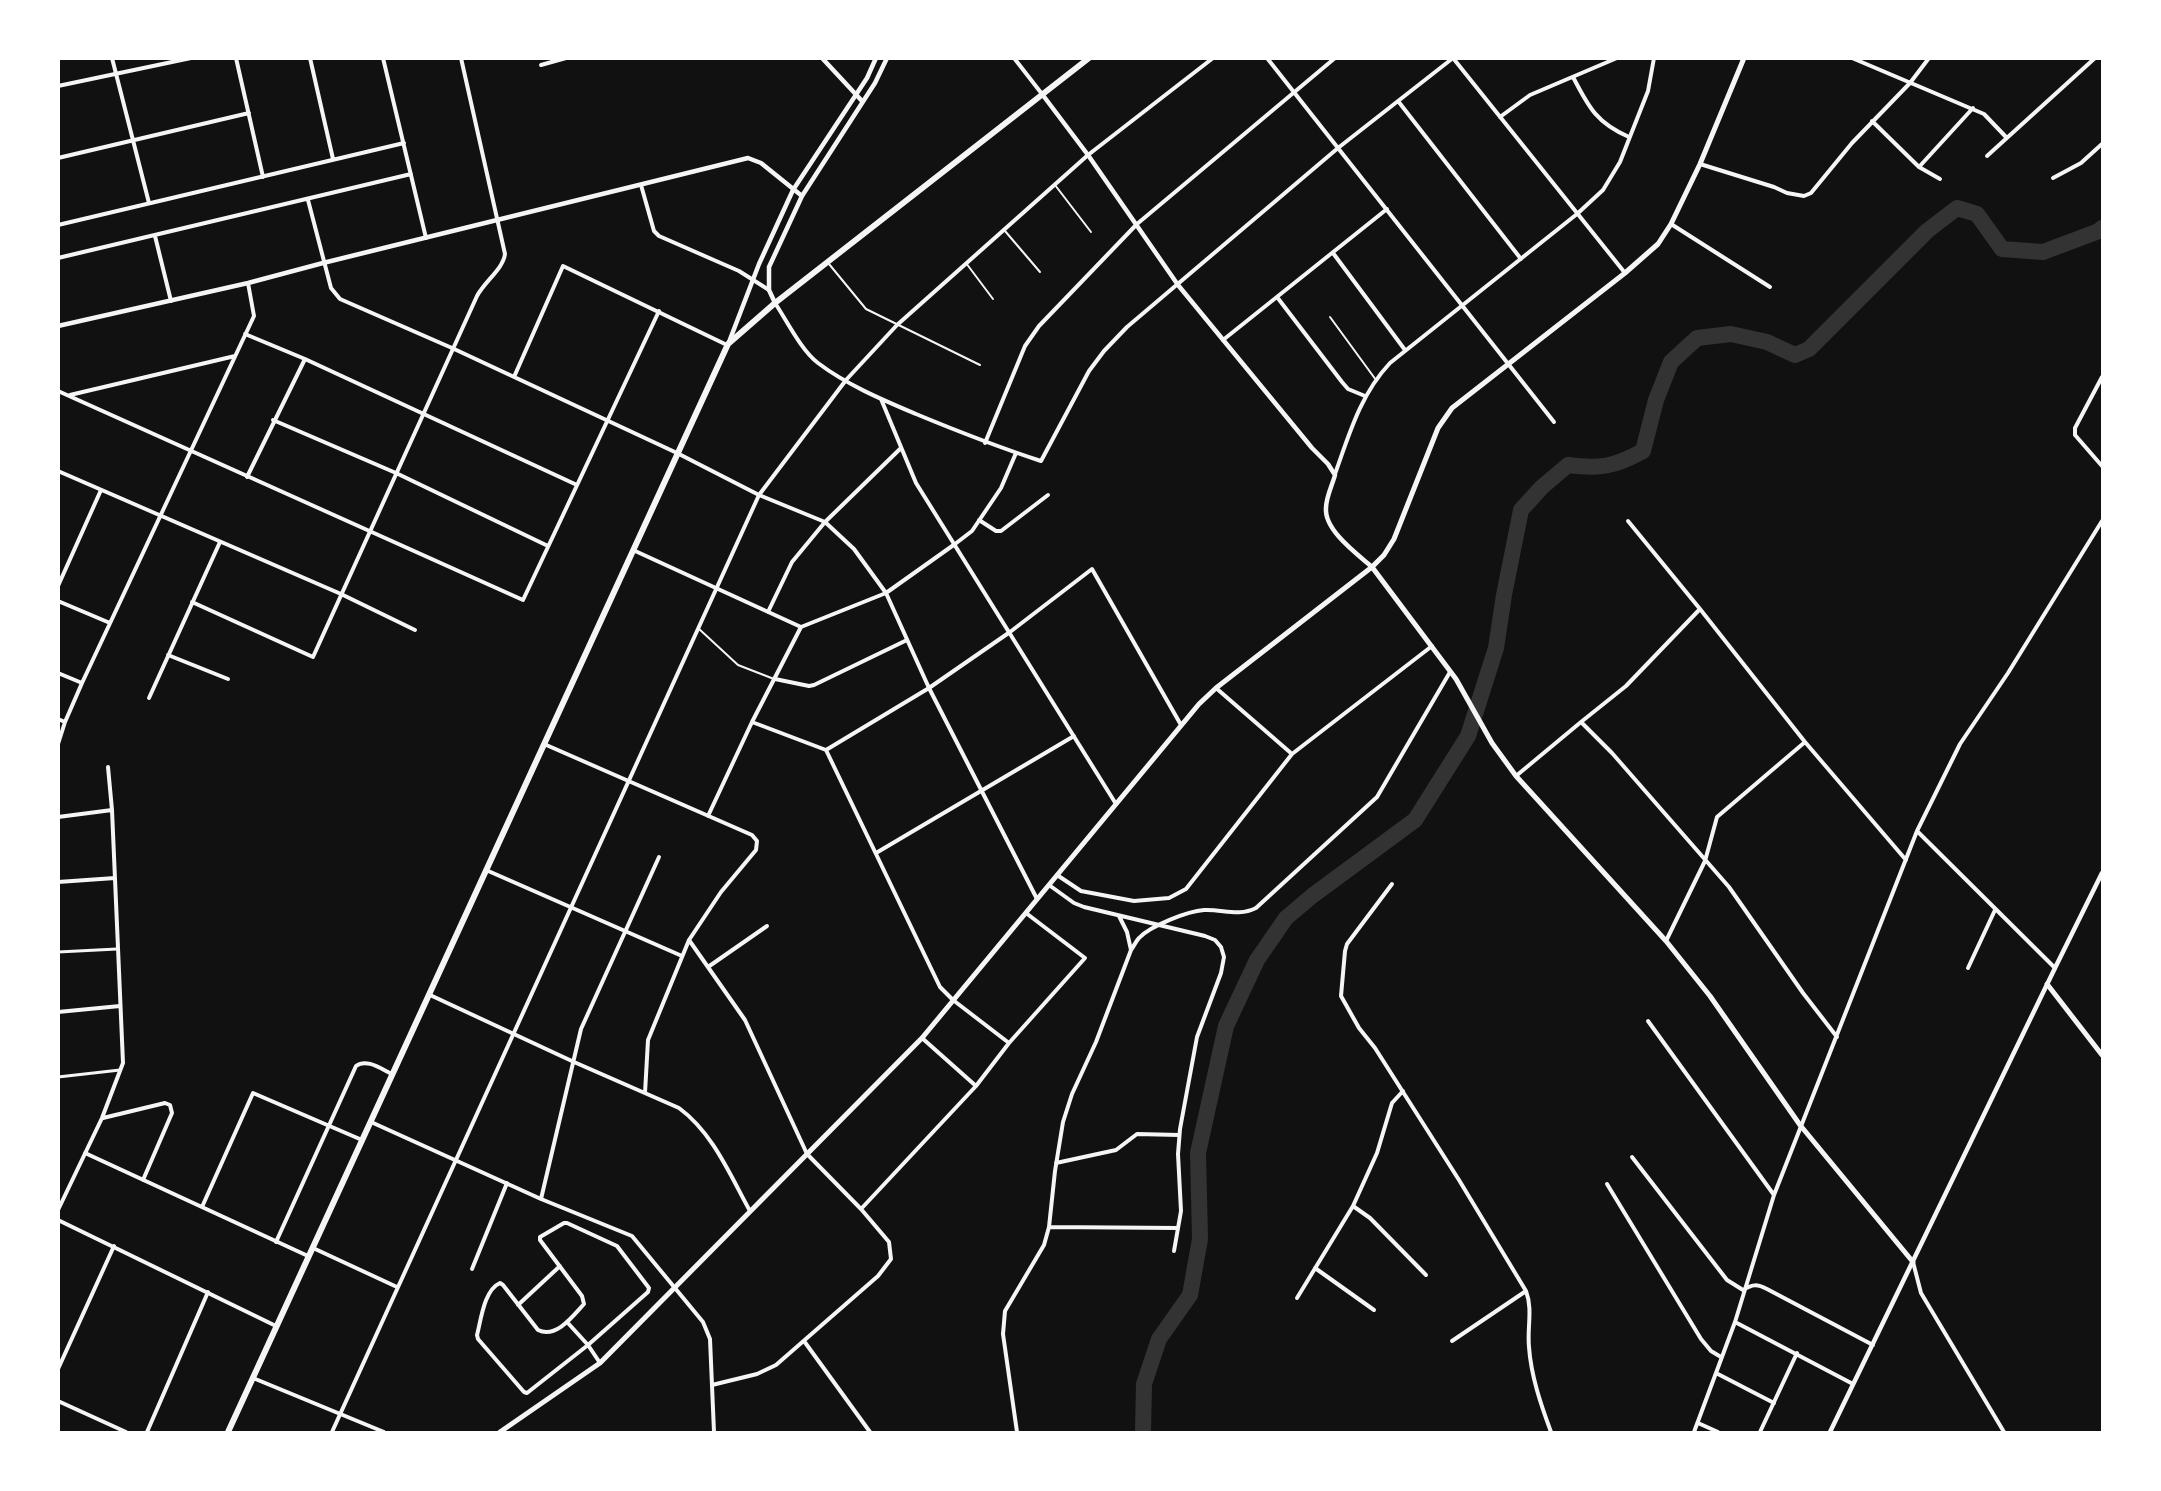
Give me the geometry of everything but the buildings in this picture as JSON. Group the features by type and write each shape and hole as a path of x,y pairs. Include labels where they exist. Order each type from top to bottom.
{"main road":[{"path":"228,1432 728,344 775,303 1089,58"},
{"path":"500,1432 600,1363 922,1038 1181,725 1216,688 1372,567 1384,555 1394,539 1444,418 1452,408 1625,273 1658,244 1671,225 1700,164 1744,58"},
{"path":"1372,567 1451,671 1492,743 1516,776 1666,941 1710,996 1800,1125 1913,1262"},
{"path":"2047,984 2103,1055"}],"street":[{"path":"112,58 149,203"},
{"path":"58,86 191,58"},
{"path":"236,58 263,177"},
{"path":"310,58 333,159"},
{"path":"383,58 426,238"},
{"path":"192,602 313,657 452,348 480,290 504,261 505,254 498,220 461,58"},
{"path":"542,65 566,58"},
{"path":"822,58 862,101"},
{"path":"514,377 563,266 728,344 752,280 793,190 855,96 876,58"},
{"path":"887,58 875,82 802,196 769,267 769,290 775,303 817,362 881,399 985,442 1041,461 1089,371 1127,327 1338,148 1453,58 1625,273"},
{"path":"1014,58 1088,155 1178,285 1312,448 1328,464 1335,476"},
{"path":"332,1432 759,495 846,380 897,325 1088,155 1213,58"},
{"path":"1267,58 1554,422"},
{"path":"985,442 1025,346 1039,326 1137,224 1335,58"},
{"path":"1500,117 1530,95 1617,58"},
{"path":"1372,567 1349,548 1329,525 1325,507 1356,414 1365,396 1390,363 1405,350 1598,196 1610,180 1648,91 1654,58"},
{"path":"1852,58 1973,108 1984,114 2006,137"},
{"path":"1700,164 1804,196 1811,192 1852,143 1910,83 1929,58"},
{"path":"1987,156 2095,58"},
{"path":"1573,77 1592,112 1607,126 1629,137"},
{"path":"1398,101 1521,259"},
{"path":"1918,168 1973,108"},
{"path":"58,158 249,113"},
{"path":"1872,121 1918,168 1940,179"},
{"path":"58,225 404,143"},
{"path":"2053,178 2081,163 2103,144"},
{"path":"58,326 248,283 748,158 761,162 802,196"},
{"path":"58,258 411,174"},
{"path":"641,185 654,231 659,236 739,271 769,290"},
{"path":"308,200 331,288 340,299 607,420 759,495 825,522 854,549 886,593 929,688 1036,899"},
{"path":"1223,340 1387,209"},
{"path":"1671,225 1770,287"},
{"path":"155,236 171,301"},
{"path":"1333,253 1405,350"},
{"path":"58,744 82,683 254,316 248,283"},
{"path":"1277,297 1348,389 1365,396"},
{"path":"58,391 523,600 658,311"},
{"path":"245,334 305,359 577,485"},
{"path":"69,396 235,356"},
{"path":"247,477 273,420 305,359"},
{"path":"2103,377 2075,428 2075,435 2103,466"},
{"path":"881,399 916,483 1117,804"},
{"path":"273,420 396,473 548,546"},
{"path":"768,612 792,562 825,522 901,447"},
{"path":"708,816 752,722 801,627 886,593 972,531 1001,488 1016,453"},
{"path":"58,471 341,594 415,630"},
{"path":"58,586 101,490"},
{"path":"979,520 996,531 1001,531 1048,495"},
{"path":"1628,521 1805,742 1906,860"},
{"path":"1694,1432 1735,1322 1774,1195 1917,831 1960,744 2008,673 2103,521"},
{"path":"149,698 220,542"},
{"path":"633,550 801,627"},
{"path":"826,750 929,688 1010,632 1092,569 1181,725"},
{"path":"58,601 110,623"},
{"path":"1516,776 1626,686 1700,609"},
{"path":"774,679 814,685 907,640"},
{"path":"1057,875 1081,891 1134,901 1169,897 1186,889 1292,754 1432,646"},
{"path":"168,655 228,679"},
{"path":"1017,1432 1003,1322 1005,1311 1044,1245 1049,1227 1063,1122 1072,1094 1096,1042 1131,950 1139,938 1179,917 1204,910 1238,914 1256,908 1377,797 1451,671"},
{"path":"58,673 82,683"},
{"path":"1216,688 1292,754"},
{"path":"58,719 65,722"},
{"path":"752,722 826,750 940,987 953,1000 1009,1043"},
{"path":"1581,722 1612,753 1729,887 1837,1038"},
{"path":"876,853 1074,736"},
{"path":"1666,941 1705,861 1717,817 1805,742"},
{"path":"544,744 754,836 758,845 751,857 721,892 689,940 648,1040 645,1093"},
{"path":"58,1210 122,1070 112,810 108,767"},
{"path":"58,817 112,810"},
{"path":"1917,831 2055,968"},
{"path":"542,1199 581,1029 659,857"},
{"path":"486,870 682,956"},
{"path":"1830,1432 2103,873"},
{"path":"58,882 115,878"},
{"path":"1392,884 1347,944 1341,996 1359,1028 1460,1180 1526,1291 1531,1314 1528,1335 1532,1370 1551,1432"},
{"path":"1049,885 1074,903 1205,936 1215,940 1221,947 1224,957 1221,973 1197,1037 1179,1135 1181,1211 1174,1251"},
{"path":"1968,968 1995,910"},
{"path":"861,1209 976,1086 1009,1043 1085,958 1026,913"},
{"path":"1119,916 1127,932 1131,950"},
{"path":"708,967 767,926"},
{"path":"689,940 746,1020 807,1154 861,1209 889,1242 891,1259 878,1276 777,1365 756,1374 712,1385"},
{"path":"58,952 117,949"},
{"path":"429,994 679,1108 693,1118 706,1132 750,1211"},
{"path":"58,1012 120,1006"},
{"path":"1648,1021 1708,1107 1774,1195"},
{"path":"922,1038 976,1086"},
{"path":"276,1242 359,1063 366,1063 393,1074"},
{"path":"58,1077 122,1070"},
{"path":"1296,1298 1353,1206 1377,1154 1392,1103 1403,1091"},
{"path":"202,1207 253,1093 362,1140"},
{"path":"102,1118 165,1103 170,1104 172,1113 143,1180"},
{"path":"371,1122 507,1184 632,1236 703,1322 710,1339 714,1432"},
{"path":"1056,1163 1116,1150 1137,1134 1179,1135"},
{"path":"86,1153 309,1257"},
{"path":"1632,1158 1726,1280 1743,1290"},
{"path":"472,1269 507,1184"},
{"path":"1607,1184 1701,1339 1711,1351 1721,1357"},
{"path":"1353,1206 1370,1218 1426,1275"},
{"path":"58,1220 276,1326"},
{"path":"567,1222 617,1246 649,1288 648,1292 530,1392 524,1392 478,1339 477,1335 489,1293 496,1284 503,1285 538,1330 543,1333 552,1332 567,1322 584,1304 584,1299 560,1266 540,1237 567,1222"},
{"path":"1049,1227 1178,1228"},
{"path":"58,1369 114,1246"},
{"path":"313,1248 397,1287"},
{"path":"1913,1262 1921,1293 2004,1432"},
{"path":"518,1305 560,1266"},
{"path":"1315,1268 1374,1310"},
{"path":"1743,1290 1751,1285 1767,1288 1873,1345"},
{"path":"1452,1341 1526,1291"},
{"path":"147,1432 208,1292"},
{"path":"567,1322 588,1345 600,1363"},
{"path":"1735,1322 1854,1384"},
{"path":"804,1341 870,1432"},
{"path":"1760,1432 1797,1353"},
{"path":"1716,1373 1774,1403"},
{"path":"253,1377 384,1432"},
{"path":"58,1401 126,1432"},
{"path":"1698,1423 1718,1432"}],"lane":[{"path":"1054,186 1091,232"},
{"path":"1004,229 1040,272"},
{"path":"828,262 866,309 980,365"},
{"path":"966,263 993,299"},
{"path":"1330,317 1376,380"},
{"path":"698,628 738,664 774,679"}],"waterway":[{"path":"1143,1432 1144,1384 1159,1339 1190,1295 1200,1239 1198,1153 1226,1026 1257,960 1286,918 1415,820 1468,736 1496,648 1521,510 1542,487 1568,465 1607,466 1643,451 1656,400 1671,362 1697,338 1731,334 1767,342 1795,355 1809,349 1927,231 1957,208 1977,214 2002,249 2043,252 2102,228"}]}
